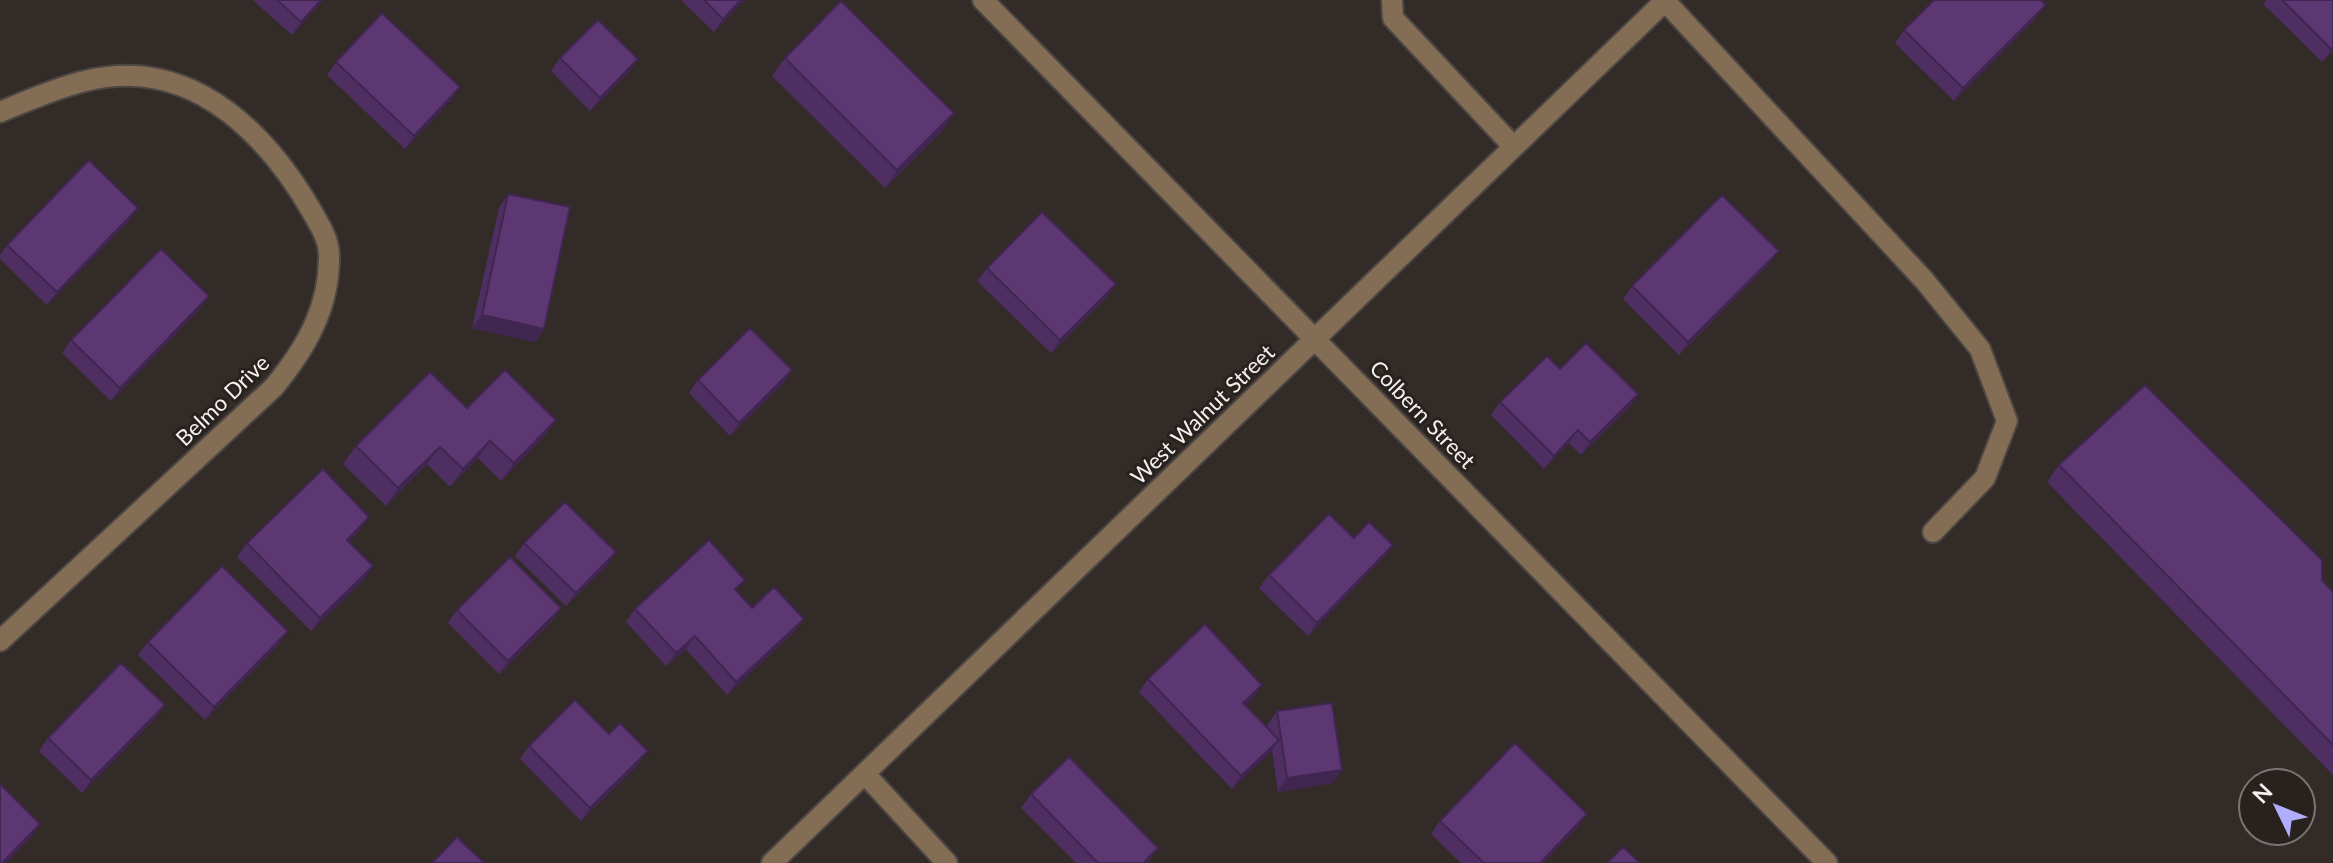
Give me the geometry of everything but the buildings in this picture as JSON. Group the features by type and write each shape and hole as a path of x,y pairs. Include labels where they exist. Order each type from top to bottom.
{"street":[{"name":"Colbern Street","path":"983,0 1827,863"},
{"path":"1392,0 1393,18 1512,145"},
{"name":"West Walnut Street","path":"772,863 1512,145 1665,1"},
{"path":"1665,1 1924,280 1980,349 2007,421 1985,478 1933,532"},
{"name":"Belmo Drive","path":"0,112 64,85 107,75 158,79 204,95 248,128 293,179 324,233 330,253 323,306 304,350 274,387 0,641"},
{"path":"865,774 947,863"}]}
